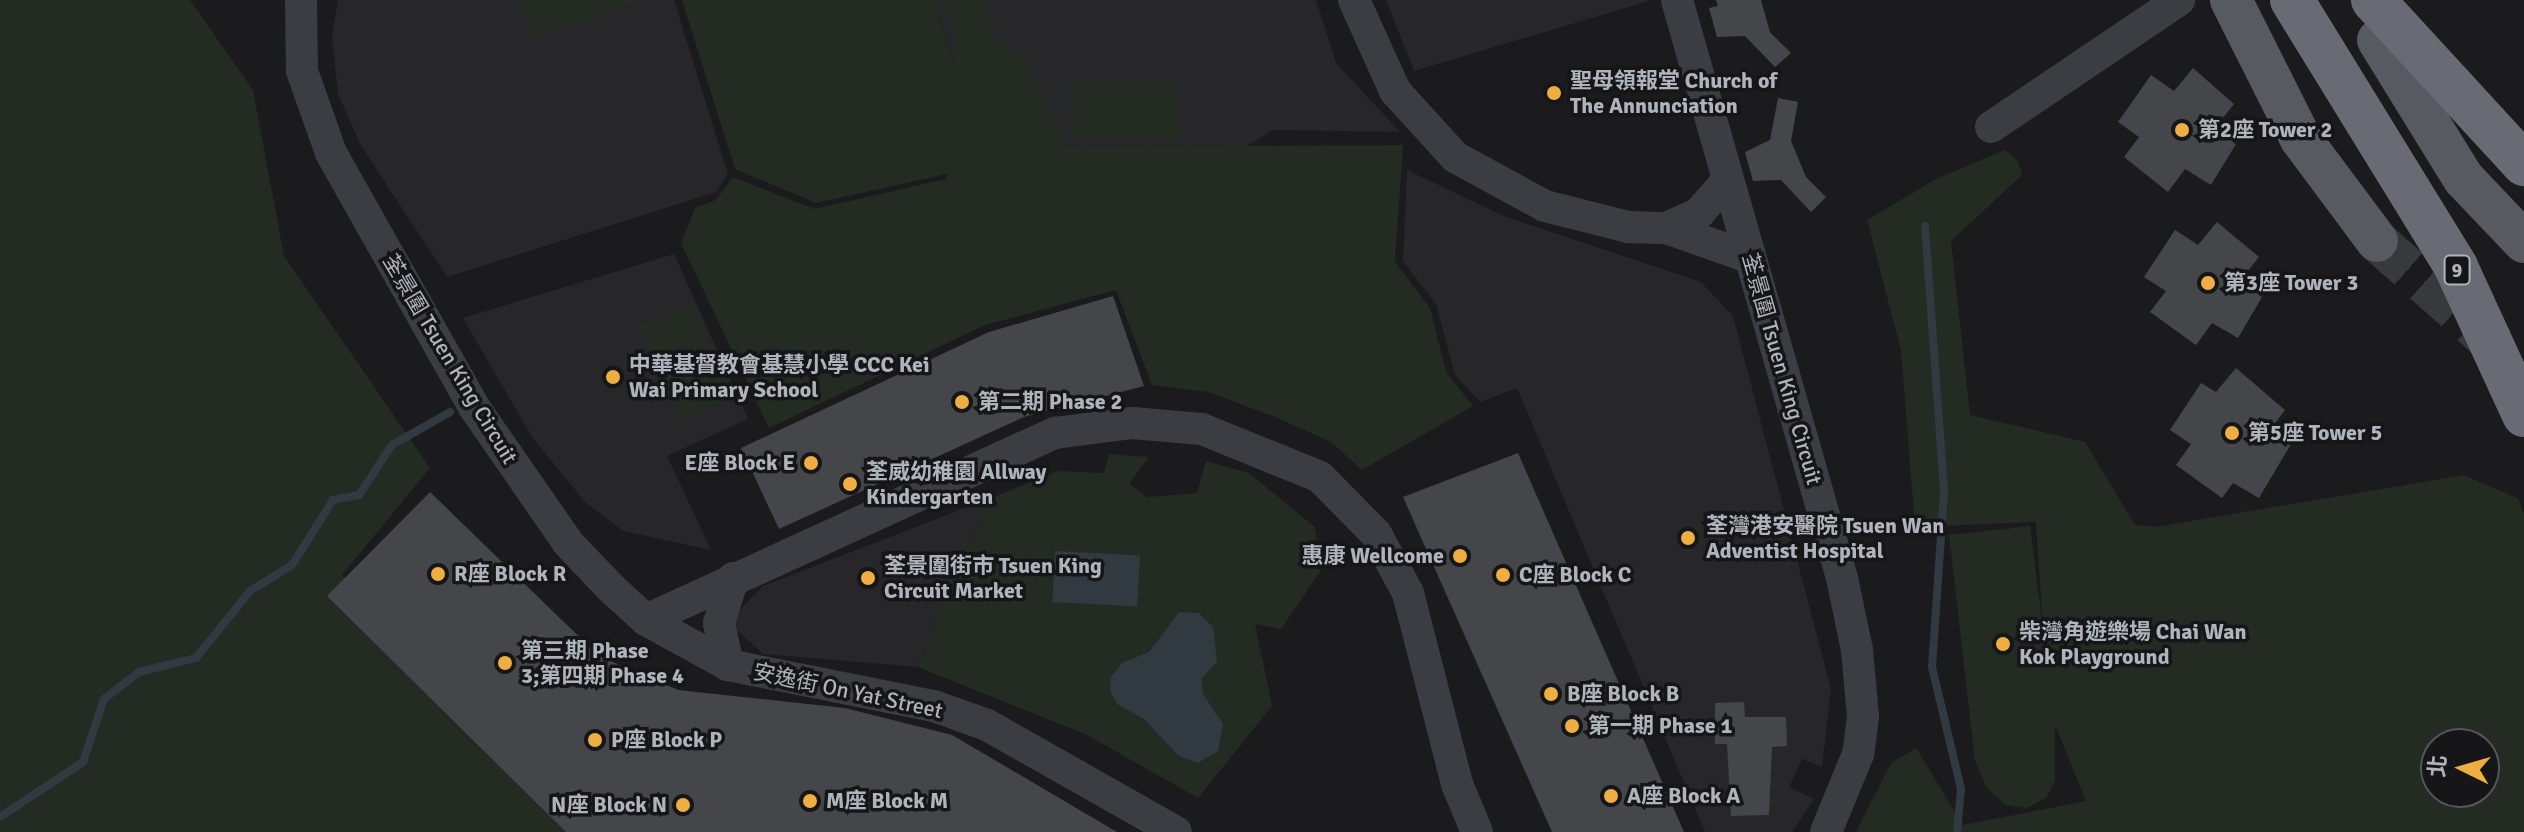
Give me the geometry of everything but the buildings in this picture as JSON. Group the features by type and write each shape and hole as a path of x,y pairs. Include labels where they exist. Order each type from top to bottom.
{"highway":[{"name":"9","path":"2292,0 2456,267 2524,415"},
{"path":"2375,20 2524,164"}],"main road":[{"path":"2233,4 2301,139 2377,241"},
{"path":"2375,20 2464,179 2524,242"}],"street":[{"name":"荃景圍 Tsuen King Circuit","path":"301,0 302,71 331,153 517,472 568,543 646,620"},
{"path":"1354,0 1395,91 1455,157 1545,206 1628,227 1666,228 1749,257"},
{"name":"荃景圍 Tsuen King Circuit","path":"1677,0 1726,182 1838,563 1857,650 1863,716 1858,754 1826,832"},
{"path":"1991,127 2176,4 2233,4"},
{"path":"1666,228 1699,213 1726,182"},
{"path":"646,620 1055,433 1165,423 1264,449 1320,477 1352,504 1387,551 1408,593 1457,784 1477,832"},
{"path":"728,665 719,623 733,578"},
{"name":"安逸街 On Yat Street","path":"646,620 728,665 934,706 987,725 1176,832"}],"shaded area":[{"path":"0,0 190,0 253,90 284,256 430,468 342,575 440,662 601,832 0,832"},
{"path":"338,0 674,0 728,174 716,192 447,277 360,144 338,94 332,38"},
{"path":"520,0 631,0 632,5 533,38"},
{"path":"682,0 933,0 954,62 957,40 942,0 983,0 994,38 1026,60 1066,147 1403,145 1395,262 1430,308 1446,372 1473,406 1362,470 1331,442 1273,416 1208,392 1152,385 1116,290 985,325 769,428 681,243 695,208 716,200 733,177 814,209 946,179 947,174 816,203 735,169"},
{"path":"933,0 1316,0 1336,63 1400,132 1273,130 1179,188 989,163"},
{"path":"1386,0 1652,0 1414,71"},
{"path":"1071,81 1179,81 1179,139 1071,139"},
{"path":"2005,150 2018,161 2022,175 1951,241 1970,415 2085,442 2135,525 2156,527 2464,475 2519,499 2524,515 2524,832 1856,832 1891,763 1916,748 1963,825 2086,801 2055,725 2055,781 2046,798 2027,808 2006,805 1987,788 1975,761 1949,535 2030,526 2043,628 2036,522 1915,527 1901,350 1867,220 1934,180"},
{"name":"荃灣港安醫院 Tsuen Wan Adventist Hospital","path":"1407,170 1506,217 1701,282 1733,316 1831,689 1822,767 1802,759 1789,787 1814,799 1792,832 1705,832 1517,388 1480,402 1455,375 1436,304 1403,261"},
{"name":"中華基督教會基慧小學 CCC Kei Wai Primary School","path":"674,254 748,419 667,456 711,550 623,531 585,502 532,437 463,318"},
{"path":"691,304 732,397 681,420 640,327"},
{"path":"1109,454 1149,457 1129,484 1148,497 1197,493 1206,461 1249,473 1315,527 1320,572 1281,629 1255,624 1272,706 1198,798 1087,735 918,667 960,560 996,496 1058,471 1104,473"},
{"name":"荃景圍街市 Tsuen King Circuit Market","path":"996,496 960,560 918,667 763,654 737,630 733,617 763,586"},
{"path":"1055,551 1140,555 1137,606 1052,602"},
{"path":"1179,612 1199,613 1213,627 1217,662 1201,679 1203,694 1223,724 1218,751 1198,763 1179,756 1144,719 1117,704 1110,690 1111,677 1122,663 1149,652"}],"waterway":[{"path":"1925,226 1944,492 1932,667 1961,789 1957,832"},
{"path":"0,817 83,762 104,699 139,672 196,658 250,591 292,565 333,500 359,495 392,445 450,412"}],"tunnel":[{"path":"2377,241 2497,347"}],"place":[{"name":"聖母領報堂 Church of The Annunciation","path":"1554,93"},
{"name":"第2座 Tower 2","path":"2182,130"},
{"name":"第3座 Tower 3","path":"2208,283"},
{"name":"中華基督教會基慧小學 CCC Kei Wai Primary School","path":"613,377"},
{"name":"第二期 Phase 2","path":"962,402"},
{"name":"第5座 Tower 5","path":"2232,433"},
{"name":"E座 Block E","path":"811,463"},
{"name":"荃威幼稚園 Allway Kindergarten","path":"850,484"},
{"name":"荃灣港安醫院 Tsuen Wan Adventist Hospital","path":"1688,538"},
{"name":"惠康 Wellcome","path":"1460,556"},
{"name":"R座 Block R","path":"438,574"},
{"name":"C座 Block C","path":"1503,575"},
{"name":"荃景圍街市 Tsuen King Circuit Market","path":"868,578"},
{"name":"柴灣角遊樂場 Chai Wan Kok Playground","path":"2003,644"},
{"name":"第三期 Phase 3;第四期 Phase 4","path":"505,663"},
{"name":"B座 Block B","path":"1551,694"},
{"name":"第一期 Phase 1","path":"1572,726"},
{"name":"P座 Block P","path":"595,740"},
{"name":"A座 Block A","path":"1611,796"},
{"name":"M座 Block M","path":"810,801"},
{"name":"N座 Block N","path":"683,805"}]}
